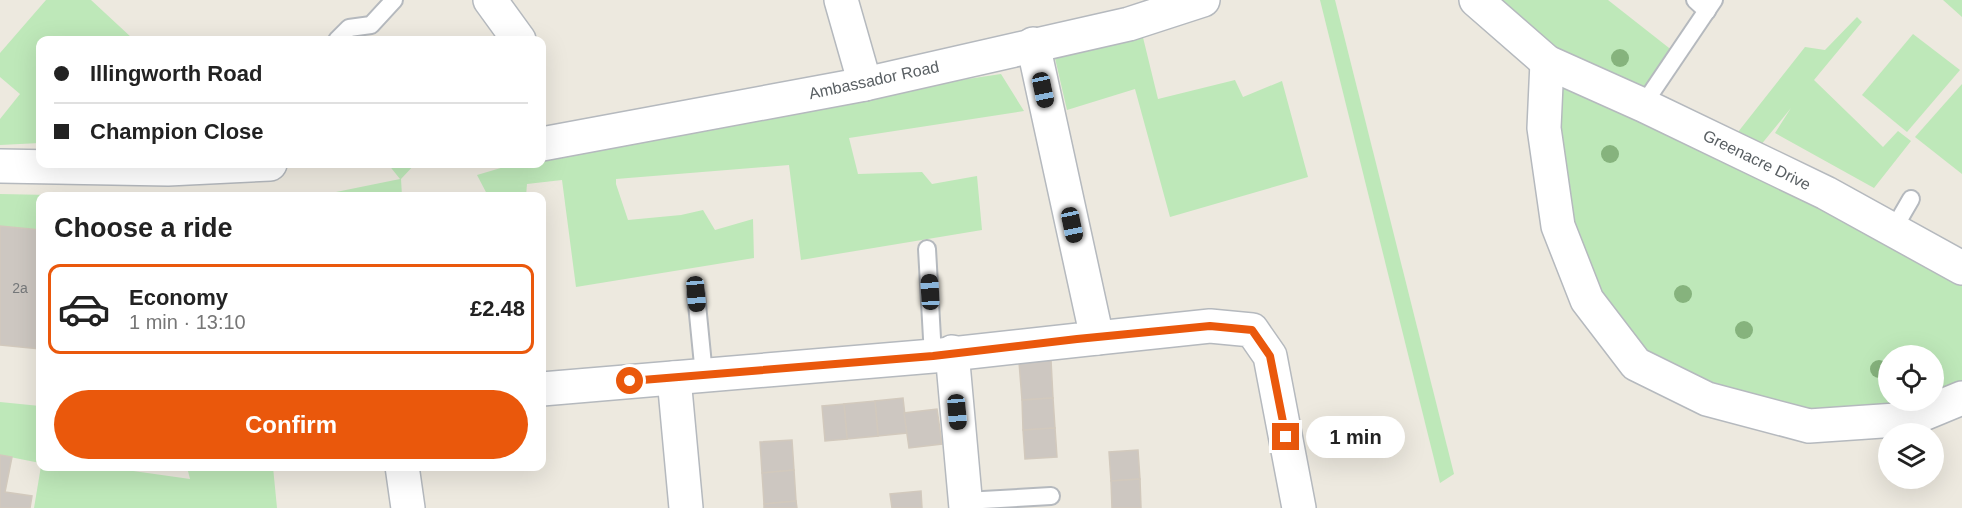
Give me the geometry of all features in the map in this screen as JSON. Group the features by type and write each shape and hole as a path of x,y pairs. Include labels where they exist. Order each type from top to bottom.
{"street":[{"path":"490,0 516,36"},
{"path":"841,0 865,84"},
{"name":"Ambassador Road","path":"546,143 865,84 1129,24 1203,0"},
{"name":"Greenacre Drive","path":"1476,0 1547,62 1643,105 1826,193 1962,268"},
{"path":"1034,44 1097,338"},
{"path":"1547,62 1544,128 1558,226 1587,300 1636,364 1707,399 1809,426 1911,419 1962,398"},
{"path":"0,166 36,167"},
{"path":"112,168 188,168"},
{"path":"546,389 943,354 1210,326 1252,330 1270,356 1299,508"},
{"path":"943,354 966,505"},
{"path":"686,508 689,376"},
{"path":"403,471 408,508"}],"lane":[{"path":"342,36 349,28 371,25 394,0"},
{"path":"1643,105 1706,4"},
{"path":"1893,230 1911,199"},
{"path":"927,249 943,354"},
{"path":"689,376 696,294"},
{"path":"966,505 1051,496"}],"green space":[{"path":"46,0 91,0 130,36 36,36 36,143 0,145 0,119 20,94 0,77 0,53"},
{"path":"1320,0 1335,0 1454,474 1440,483"},
{"path":"1476,0 1608,0 1678,55 1644,105 1727,146 1805,47 1825,50 1857,17 1862,22 1814,80 1883,147 1898,131 1911,141 1874,188 1775,133 1791,108 1751,157 1962,268 1962,398 1944,401 1944,345 1878,345 1878,411 1891,411 1809,426 1627,353 1587,300 1547,62"},
{"path":"1943,0 1962,0 1962,17"},
{"path":"1139,21 1158,99 1235,80 1243,97 1282,81 1308,177 1170,217 1135,89 1067,110 1051,41"},
{"path":"1913,34 1960,70 1907,132 1862,95"},
{"path":"1001,74 1024,111 849,138 858,174 922,172 932,184 977,176 982,230 801,260 789,165 616,179 628,220 681,215 703,210 715,230 753,219 754,258 576,287 562,180 527,184 526,192 486,192 477,175 501,168 546,168 546,154 614,132"},
{"path":"1962,84 1962,174 1915,137"},
{"path":"391,168 411,168 401,179 402,192 336,192 400,179"},
{"path":"0,194 36,195 36,230 0,226"},
{"path":"0,402 36,406 36,462 0,455"},
{"path":"40,471 133,471 190,479 188,471 273,471 277,508 34,508"}],"building":[{"path":"0,226 36,230 36,349 0,345"},
{"path":"1051,360 1053,398 1022,400 1019,362"},
{"path":"903,398 907,433 878,436 875,401"},
{"path":"1053,398 1055,428 1023,430 1022,400"},
{"path":"875,401 878,436 847,439 844,404"},
{"path":"844,404 847,439 825,441 822,406"},
{"path":"937,409 942,444 909,448 904,413"},
{"path":"1055,428 1057,457 1025,459 1023,430"},
{"path":"792,440 794,470 762,473 760,442"},
{"path":"1138,450 1140,479 1111,481 1109,452"},
{"path":"0,455 12,457 5,492 32,496 30,508 0,508"},
{"path":"794,470 796,501 764,504 762,473"},
{"path":"1140,479 1141,508 1112,508 1111,481"},
{"path":"921,491 922,508 892,508 890,494"},
{"path":"796,501 797,508 764,508 764,504"}],"route":[{"path":"630,381 933,356 952,352 1210,326 1252,330 1270,356 1286,437"}]}
